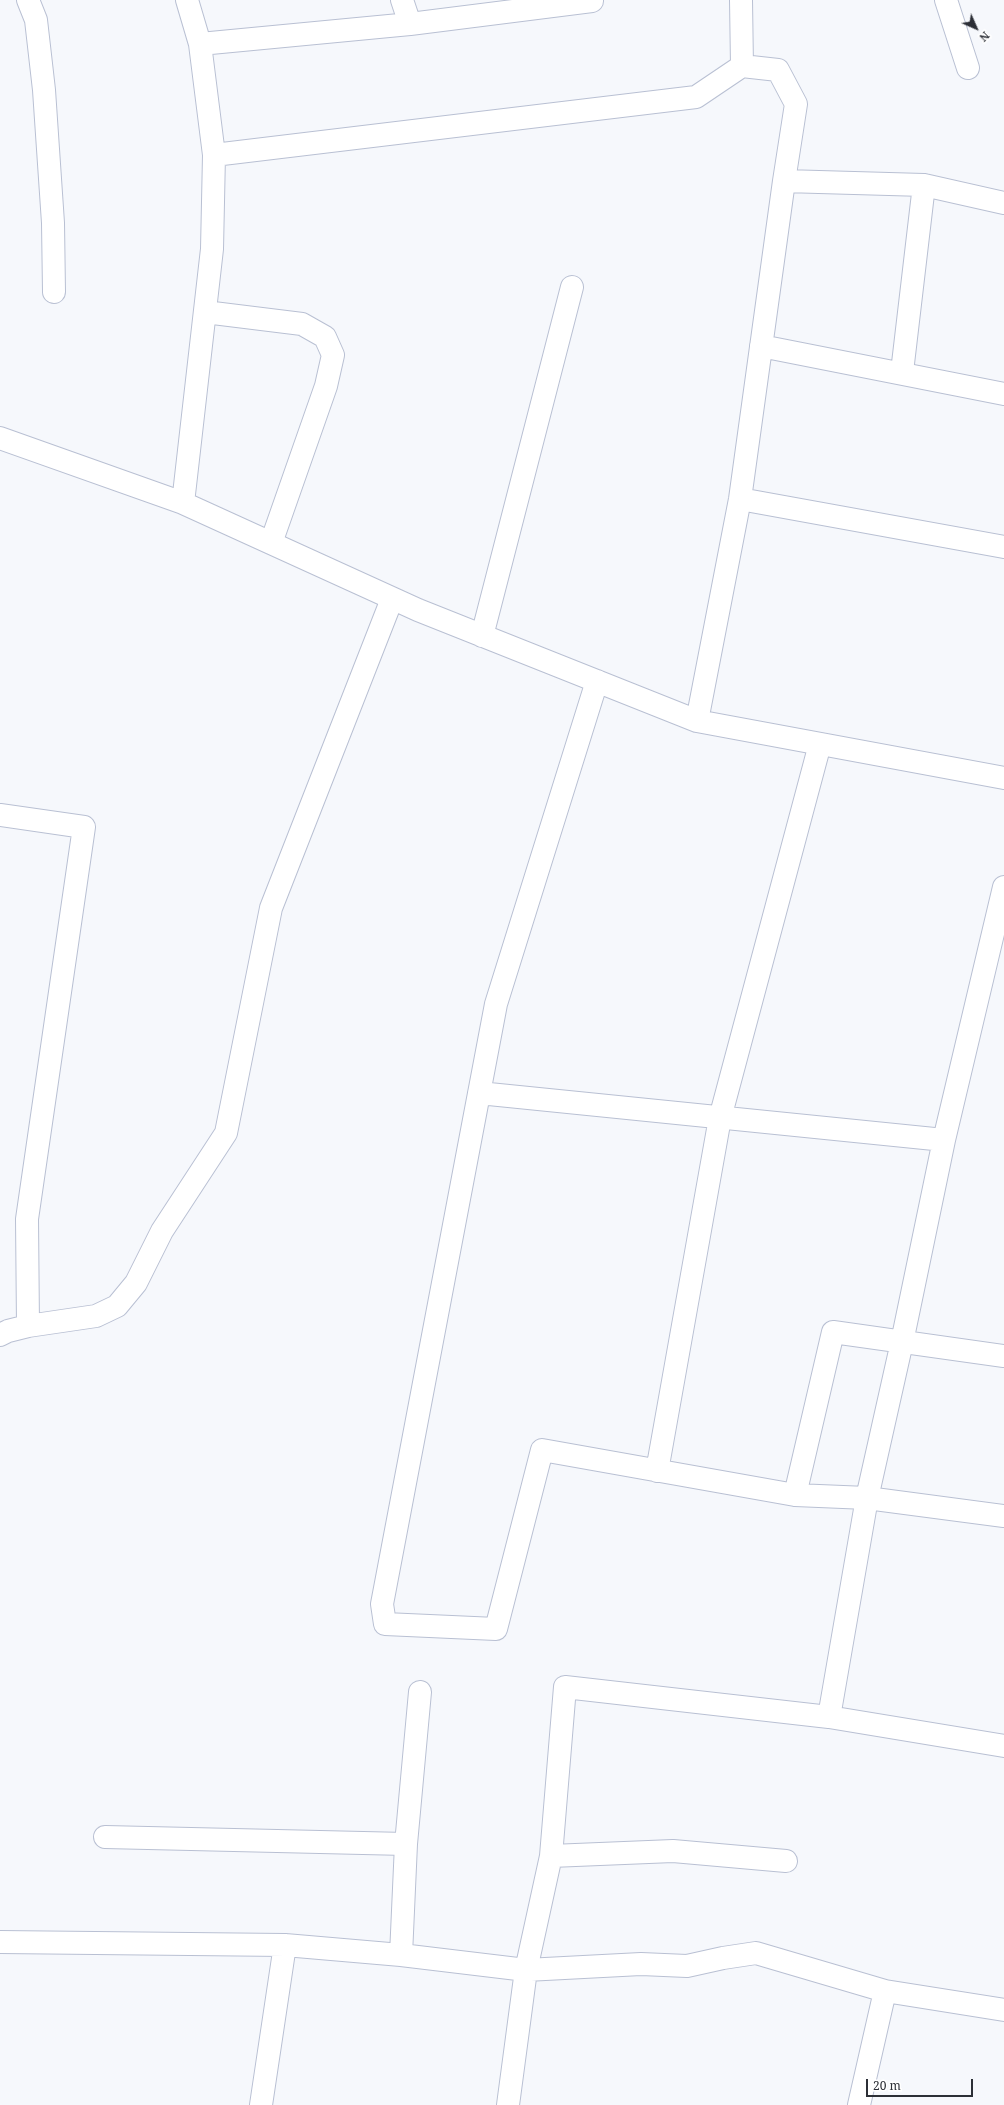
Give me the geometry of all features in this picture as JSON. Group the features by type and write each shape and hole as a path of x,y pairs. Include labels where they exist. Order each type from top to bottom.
{"street":[{"path":"28,0 36,20 44,90 53,223 54,292"},
{"path":"183,503 212,249 214,155 200,44 187,0"},
{"path":"402,0 410,24"},
{"path":"740,0 742,66"},
{"path":"946,0 968,68"},
{"path":"200,44 410,24 592,1"},
{"path":"214,155 696,97 742,66 778,70 796,104 740,499 697,721"},
{"path":"784,181 924,185 1004,203"},
{"path":"902,372 924,185"},
{"path":"482,636 572,287"},
{"path":"205,312 302,324 325,337 333,355 326,386 271,543"},
{"path":"761,346 902,372 1004,394"},
{"path":"0,438 183,503 392,599 697,721 1004,778"},
{"path":"740,499 1004,547"},
{"path":"0,1335 8,1331 28,1326 96,1316 117,1306 136,1283 162,1231 226,1133 271,908 392,599"},
{"path":"597,681 496,1004 382,1604 385,1624 496,1629 542,1450 795,1495 867,1498 1004,1516"},
{"path":"657,1471 720,1118 820,744"},
{"path":"0,815 84,827 27,1219 28,1326"},
{"path":"829,1717 867,1498 902,1342 944,1140 1004,888"},
{"path":"479,1094 944,1140"},
{"path":"795,1495 834,1332 1004,1356"},
{"path":"508,2105 526,1970 551,1856 565,1687 829,1717 1004,1746"},
{"path":"401,1955 406,1844 420,1692"},
{"path":"104,1837 406,1844"},
{"path":"551,1856 673,1852 786,1861"},
{"path":"0,1942 284,1945 401,1955 526,1970 641,1964 687,1966 723,1958 756,1954 885,1991 1004,2010"},
{"path":"261,2105 284,1945"},
{"path":"859,2105 885,1991"}]}
